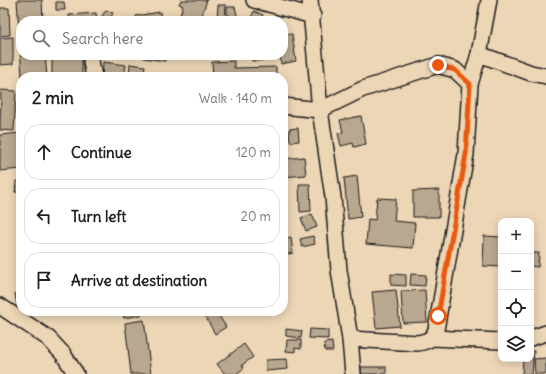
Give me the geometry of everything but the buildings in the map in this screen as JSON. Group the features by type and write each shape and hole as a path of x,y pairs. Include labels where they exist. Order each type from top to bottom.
{"street":[{"path":"254,0 313,16"},
{"path":"310,0 313,16 320,110 333,197 339,270 350,339 353,374"},
{"path":"350,339 418,344 428,342 436,330 466,154 470,84 479,54 489,0"},
{"path":"479,54 531,73 546,76"},
{"path":"91,60 93,72"},
{"path":"288,107 320,110 364,89 438,65 455,70 470,84"},
{"path":"0,306 48,338 63,354 76,374"},
{"path":"534,337 546,334"},
{"path":"432,338 498,341"}],"route":[{"path":"438,65 455,70 470,84 466,154 438,316"}]}
